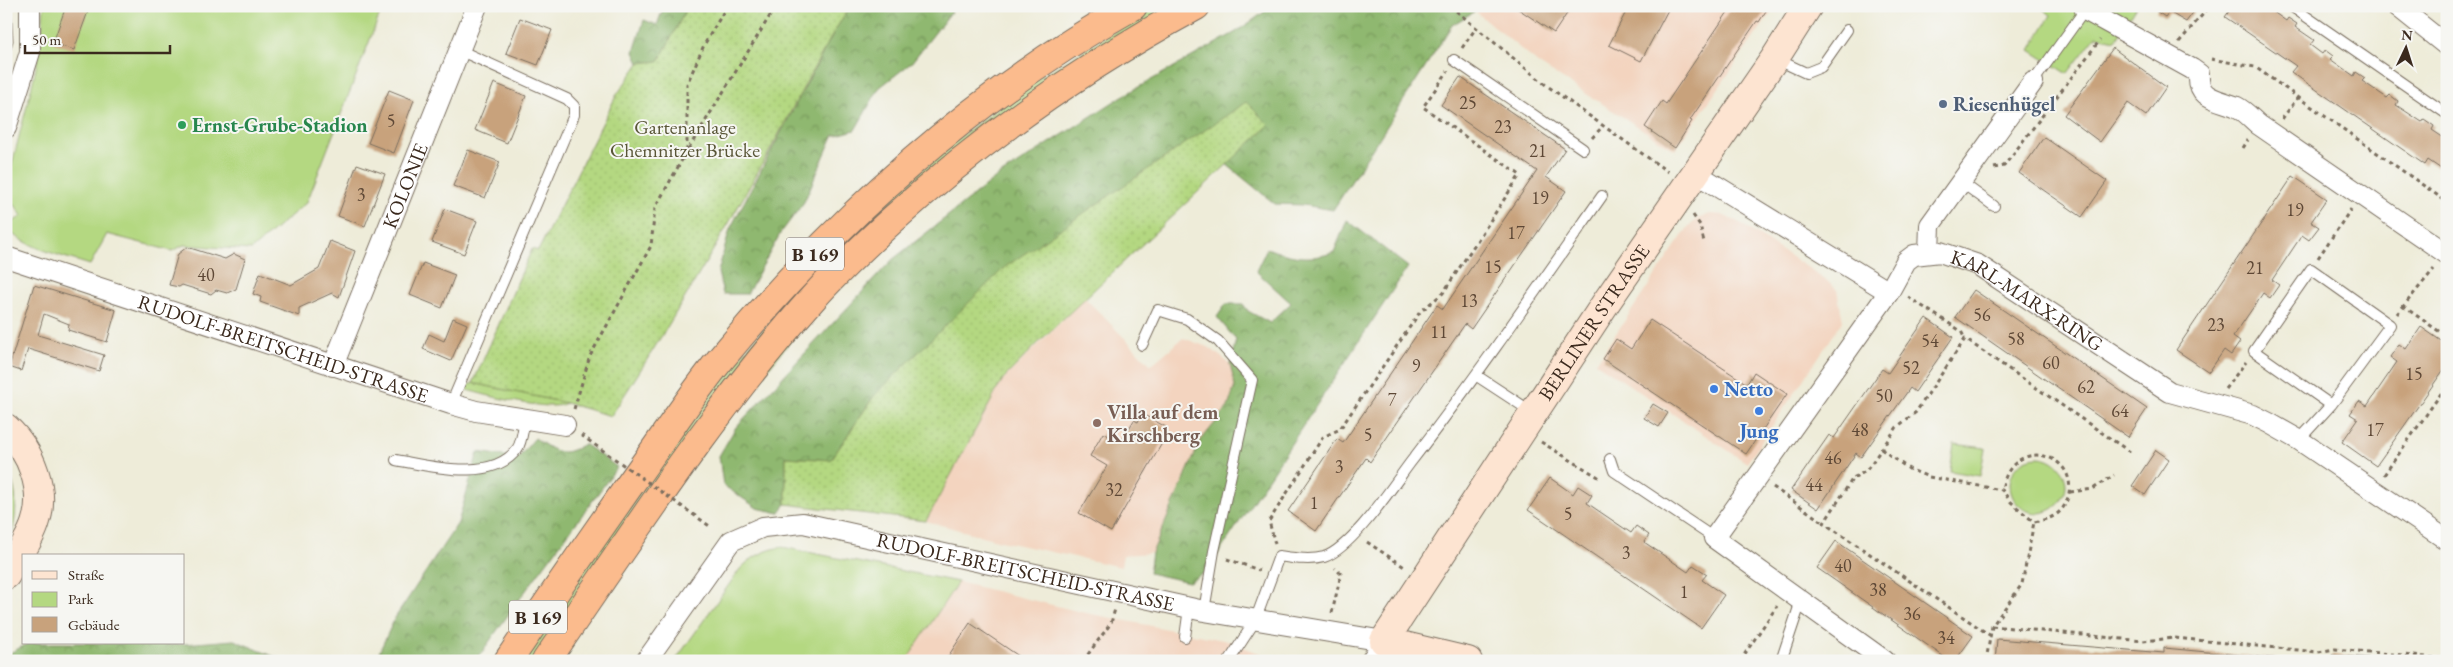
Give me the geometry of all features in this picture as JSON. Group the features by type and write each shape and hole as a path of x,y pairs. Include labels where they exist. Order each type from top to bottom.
{"highway":[{"name":"B 169","path":"508,661 665,435 719,361 768,304 834,234 878,191 976,111 1023,76 1133,6"},
{"name":"B 169","path":"546,661 678,470 743,382 814,297 868,243 973,150 1101,60 1196,6"}],"main road":[{"name":"BERLINER STRASSE","path":"1378,651 1607,301 1697,174 1808,6"},
{"path":"6,428 30,460 39,493 35,524 6,575"},
{"name":"RUDOLF-BREITSCHEID-STRASSE","path":"1378,651 1468,661"}],"street":[{"path":"6,128 30,52 30,6"},
{"name":"KOLONIE","path":"333,366 477,6"},
{"path":"2397,6 2447,46"},
{"path":"2086,8 2199,74 2202,90 2211,99 2239,108 2277,126 2323,168 2366,198 2444,258"},
{"path":"1929,253 1930,225 2033,82"},
{"path":"1697,174 1890,290"},
{"name":"KARL-MARX-RING","path":"1714,538 1890,290 1906,261 1914,255 1929,253 1952,254 1978,265 2170,392 2253,415 2299,440 2373,492 2447,540"},
{"name":"RUDOLF-BREITSCHEID-STRASSE","path":"6,257 451,404 476,411 565,425"},
{"name":"RUDOLF-BREITSCHEID-STRASSE","path":"646,661 731,540 763,527 776,524 803,523 1197,610 1328,633 1378,651"},
{"path":"1714,538 1884,661"}],"lane":[{"path":"2292,6 2447,114"},
{"path":"2033,82 2086,8"},
{"path":"1775,58 1806,73 1821,67 1847,30"},
{"path":"451,404 574,115 574,106 567,99 459,50"},
{"path":"1454,60 1583,148"},
{"path":"1965,177 1994,206"},
{"path":"1230,661 1255,621 1279,556 1298,559 1324,557 1346,542 1370,517 1477,376 1602,196"},
{"path":"2299,440 2331,405 2390,325 2311,269 2254,351 2331,405"},
{"path":"1142,345 1158,310 1187,319 1218,341 1252,380 1214,552 1197,610 1186,637"},
{"path":"1477,376 1527,421"},
{"path":"396,460 463,471 500,464 518,449 525,420"},
{"path":"1610,459 1614,470 1714,538"},
{"path":"1780,661 1794,596"}],"path":[{"path":"687,151 687,84 704,44 727,6"},
{"path":"565,425 577,404 590,356 651,246 656,208 687,151 776,6"},
{"path":"1450,6 1546,85 1669,173 1697,174"},
{"path":"2167,56 2210,6"},
{"path":"1965,177 2004,166 2111,24"},
{"path":"1465,44 1476,28"},
{"path":"2206,58 2255,67 2447,202"},
{"path":"1279,556 1269,521 1323,437 1340,429 1420,312 1443,293 1520,175 1423,107 1454,60"},
{"path":"2277,126 2298,97"},
{"path":"2311,269 2366,198"},
{"path":"2390,325 2403,306 2444,258"},
{"path":"1890,290 1960,331 1965,339 2130,452"},
{"path":"2403,306 2447,337"},
{"path":"1824,523 1853,478 1866,471 1897,427 1916,412 1965,339"},
{"path":"2212,405 2254,351"},
{"path":"2373,492 2447,385"},
{"path":"1527,421 1600,478 1614,470"},
{"path":"588,440 711,527"},
{"path":"1882,449 1909,469 1928,477 2002,490 2011,502 2034,522"},
{"path":"2002,490 2004,476 2012,464 2023,457 2037,454 2051,457 2062,466 2069,478 2070,492 2064,508 2051,519 2034,522"},
{"path":"2070,492 2093,489 2114,475"},
{"path":"1758,476 1990,636"},
{"path":"1986,661 1992,626 2022,584 2034,522"},
{"path":"1354,533 1426,580"},
{"path":"1214,552 1236,563 1272,574"},
{"path":"1324,557 1341,574 1328,633"},
{"path":"1083,661 1111,622 1120,592"},
{"path":"1740,661 1794,596"},
{"path":"1992,626 2143,640 2175,638 2318,652 2335,649 2447,659"}],"shaded area":[{"path":"1478,6 1776,6 1675,150 1539,64 1475,11"},
{"path":"1711,214 1722,215 1738,222 1825,279 1837,290 1843,321 1747,463 1596,363 1689,226 1701,217"},
{"name":"Villa auf dem Kirschberg","path":"1085,298 1151,365 1183,338 1210,348 1230,364 1235,386 1228,407 1201,440 1152,553 1123,555 1121,567 1001,541 926,521 1003,380"},
{"path":"958,582 1081,612 1228,641 1279,661 906,661"}],"green space":[{"name":"Ernst-Grube-Stadion","path":"44,6 383,6 307,202 251,250 184,245 172,251 107,234 90,265 36,247 6,229 6,226 22,216 15,205 6,208 6,198 11,168 36,68"},
{"path":"664,6 688,6 659,61 639,63 634,52 644,20 657,25"},
{"name":"Gartenanlage Chemnitzer Brücke","path":"688,6 850,6 828,42 769,152 712,252 611,416 566,403 473,383 532,249 538,251 616,96 639,63 659,61"},
{"path":"850,6 956,6 911,63 879,88 855,130 833,136 804,202 780,234 747,294 723,294 718,272 730,229 834,32"},
{"path":"1157,6 1175,6 915,186 534,661 521,661 686,421 829,253 956,140 1041,76"},
{"path":"1273,6 1478,6 1475,11 1452,25 1333,210 1303,205 1275,204 1226,164 1269,125 874,396 831,460 786,457 786,504 779,513 757,508 723,485 719,456 736,427 892,260 997,177 1121,97 1236,32"},
{"path":"2039,6 2137,6 2116,40 2096,36 2067,74 2030,50 2051,15"},
{"path":"1246,102 1269,125 1045,336 1003,379 926,521 786,504 786,457 831,460 874,396 1005,267"},
{"path":"1347,220 1408,267 1207,571 1189,582 1149,573 1152,553 1201,440 1228,407 1235,386 1230,364 1236,340 1217,317 1226,304 1243,304 1248,311 1270,323 1291,303 1256,271 1267,248 1300,257 1326,255 1334,252"},
{"path":"473,383 566,403 559,406 548,406 503,399 467,390 466,386"},
{"path":"535,438 559,452 570,451 584,444 617,467 476,661 375,661 395,618 458,523 478,452 518,458"},
{"path":"1954,444 1985,448 1980,476 1950,471"},
{"path":"2038,457 2049,459 2058,465 2064,474 2066,485 2064,496 2058,505 2049,511 2038,513 2027,511 2018,505 2012,496 2010,485 2012,474 2018,465 2027,459"},
{"path":"6,466 13,486 16,506 13,526 6,546"},
{"path":"782,547 958,582 906,661 675,661 740,569 759,555"},
{"path":"234,640 285,661 6,661 6,655 27,644 185,644"}],"building":[{"path":"6,6 11,6 13,41 7,63"},
{"path":"66,6 90,6 74,50 53,43"},
{"path":"1514,6 1572,6 1554,33"},
{"path":"1629,6 1670,6 1641,61 1609,45"},
{"path":"1732,6 1769,6 1690,120 1692,121 1675,148 1645,127 1662,101 1666,104"},
{"path":"2159,6 2198,6 2186,22 2169,12 2165,17 2156,11"},
{"path":"2233,6 2265,6 2286,21 2288,18 2297,24 2295,27 2314,40 2310,45 2322,54 2325,50 2333,56 2330,59 2354,76 2356,72 2365,78 2362,81 2387,98 2390,95 2398,101 2396,105 2422,122 2424,119 2434,126 2432,130 2444,138 2447,133 2447,173 2428,160 2425,165 2291,72 2296,66 2225,17"},
{"path":"520,18 552,30 538,65 506,53"},
{"path":"2113,48 2166,87 2146,116 2128,103 2100,142 2064,115"},
{"path":"1460,77 1565,149 1546,177 1566,191 1471,329 1465,324 1370,462 1366,458 1316,531 1288,511 1337,439 1343,443 1437,305 1443,309 1537,171 1441,105"},
{"path":"494,83 526,96 507,143 475,130"},
{"path":"389,90 414,100 394,153 368,143"},
{"path":"2044,137 2107,181 2082,217 2019,173"},
{"path":"468,150 500,162 485,198 453,186"},
{"path":"357,164 385,174 365,226 338,216"},
{"path":"2293,176 2327,199 2311,222 2319,227 2309,240 2302,235 2272,280 2279,285 2270,298 2263,293 2233,337 2240,342 2231,355 2224,350 2209,372 2176,350"},
{"path":"445,209 477,221 464,254 432,242"},
{"path":"330,241 355,251 339,297 332,293 299,308 299,316 260,302 261,297 253,294 260,273 291,285 319,269"},
{"path":"187,247 225,259 234,254 245,259 236,289 227,293 216,290 211,294 182,285 179,287 169,285 178,254"},
{"path":"423,263 455,275 442,308 410,295"},
{"path":"34,285 116,310 107,342 68,330 69,324 44,314 38,335 104,355 99,371 28,349 21,371 9,367"},
{"path":"1974,290 2147,409 2128,437 1955,317"},
{"path":"453,318 467,324 451,361 423,349 429,334 444,341"},
{"path":"1926,318 1953,337 1915,392 1910,388 1861,457 1856,453 1818,509 1791,490 1829,435 1834,438 1882,369 1888,373"},
{"name":"Netto","path":"1650,320 1747,384 1754,372 1787,394 1746,454 1603,359 1616,339 1631,349"},
{"path":"2421,327 2447,345 2447,365 2376,466 2342,442 2358,419 2350,414 2359,401 2367,406 2397,362 2390,357 2399,344 2406,349"},
{"path":"1653,404 1668,413 1659,427 1644,418"},
{"path":"1142,414 1166,427 1161,436 1165,438 1111,532 1079,513 1107,466 1090,456 1103,433 1121,442 1134,420 1138,422"},
{"path":"2156,450 2169,459 2145,495 2132,486"},
{"path":"1550,478 1573,494 1578,486 1592,495 1587,503 1631,533 1636,526 1649,535 1644,542 1688,572 1693,565 1707,574 1702,580 1724,595 1701,628 1528,510"},
{"path":"1836,541 1973,636 1955,661 1950,661 1817,568"},
{"path":"970,623 1026,661 945,661"},
{"path":"1997,639 2164,653 2164,648 2303,661 1995,661"},
{"path":"2332,655 2383,659 2383,661 2331,661"}],"place":[{"name":"Riesenhügel","path":"1943,104"},
{"name":"Ernst-Grube-Stadion","path":"182,125"},
{"name":"Netto","path":"1714,389"},
{"name":"Jung","path":"1759,411"},
{"name":"Villa auf dem Kirschberg","path":"1097,423"}]}
